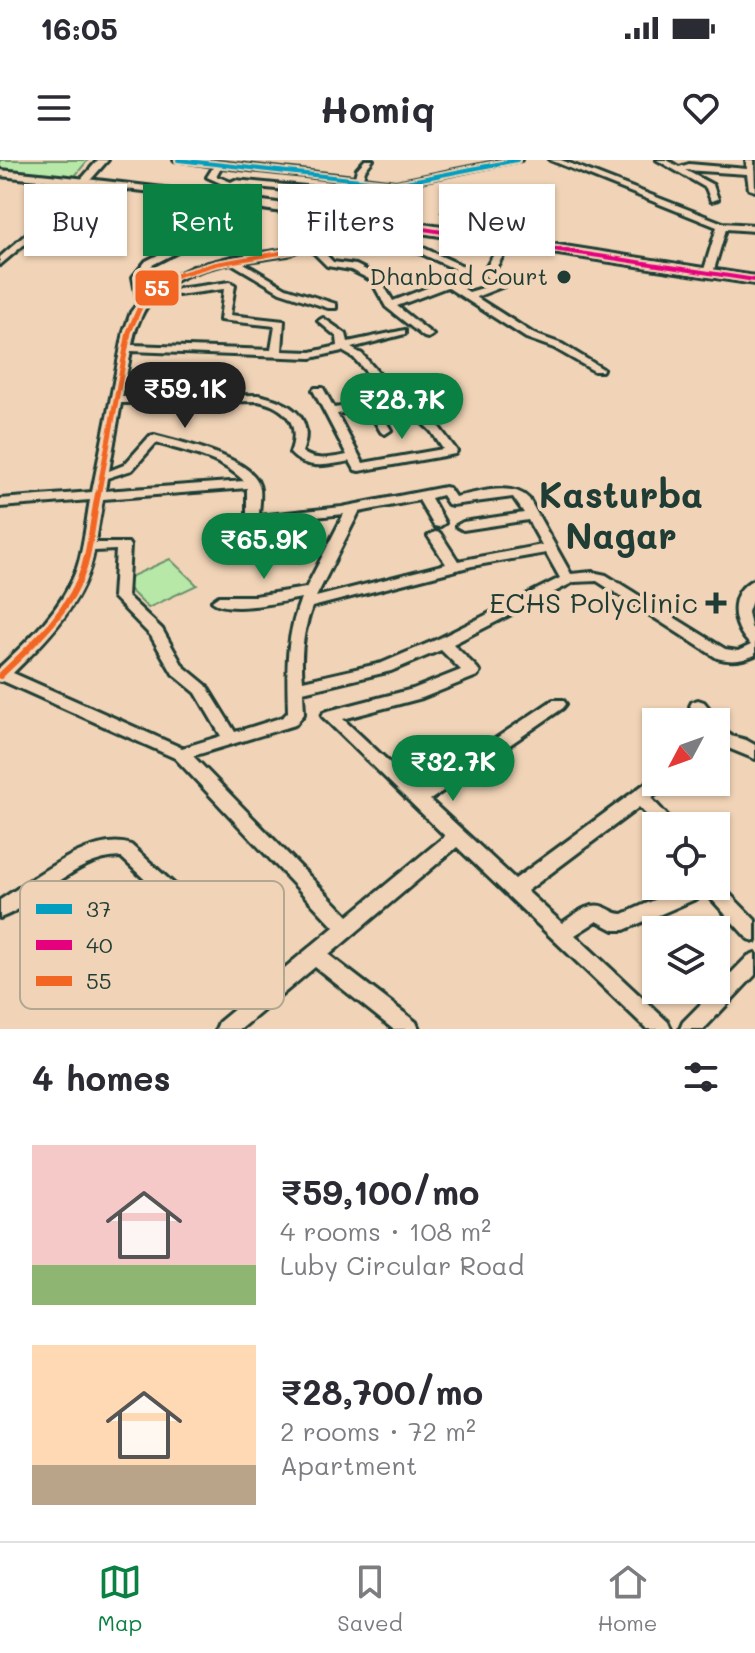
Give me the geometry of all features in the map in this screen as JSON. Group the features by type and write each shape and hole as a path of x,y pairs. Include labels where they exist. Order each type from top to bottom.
{"highway":[{"path":"0,174 143,190"},
{"path":"83,183 143,190"},
{"path":"262,205 278,207"},
{"path":"555,250 755,280"}],"main road":[{"path":"83,183 103,160"}],"street":[{"path":"178,160 405,184 517,160"},
{"path":"358,181 361,169 369,160"},
{"path":"461,160 475,169"},
{"path":"554,160 722,226 755,228"},
{"path":"661,160 710,187 714,199"},
{"path":"750,160 754,172 753,189"},
{"path":"280,171 289,162"},
{"path":"219,164 211,177 234,183 278,186"},
{"path":"679,169 721,164 754,172"},
{"path":"234,183 251,167"},
{"path":"0,262 58,211 83,183"},
{"path":"708,273 722,226"},
{"path":"0,242 22,242"},
{"path":"390,305 448,283 460,275 460,268 423,251"},
{"path":"278,253 232,260 178,275 157,288 143,303 132,321 90,547 78,585 67,604 39,638 1,675 181,754 347,928"},
{"path":"143,303 138,277 144,267 166,256"},
{"path":"322,256 330,264 353,267 375,278 390,305 428,335"},
{"path":"468,296 499,286 488,273 498,256"},
{"path":"232,260 283,290 332,306"},
{"path":"448,283 530,336 558,346 598,369"},
{"path":"178,292 230,285 224,318 280,323 276,354"},
{"path":"323,321 342,336 345,347 358,356 376,377"},
{"path":"126,348 320,354 401,332"},
{"path":"319,390 359,467 451,451 435,429 406,401"},
{"path":"330,412 438,396"},
{"path":"117,400 264,398 296,417 302,438 296,453 300,458 316,462 354,457"},
{"path":"371,406 385,430"},
{"path":"103,475 120,473 133,467 138,455 154,439 234,466 248,476 253,484 253,521 354,508 445,491 452,501 513,493 521,496 567,579"},
{"path":"0,503 253,484"},
{"path":"423,495 454,566"},
{"path":"181,754 295,718 296,688 292,657 296,633 309,598 354,508"},
{"path":"463,526 532,516"},
{"path":"90,547 123,546 120,597 157,633 178,670 201,689 231,739"},
{"path":"219,601 309,598 550,548"},
{"path":"296,688 372,672 443,643 567,579 592,576 601,578 722,654 740,656 755,649"},
{"path":"755,583 743,596 740,608 744,629 755,641"},
{"path":"443,643 472,672 417,694 330,716 661,1029"},
{"path":"418,799 558,704"},
{"path":"730,742 755,753"},
{"path":"514,890 642,794"},
{"path":"639,796 654,812"},
{"path":"284,981 457,836"},
{"path":"47,881 82,859 108,850 125,850 158,881"},
{"path":"0,910 20,898"},
{"path":"561,934 588,915 599,913 614,922 624,922 675,900"},
{"path":"722,900 755,933"},
{"path":"315,955 409,1029"},
{"path":"690,1029 755,962"},
{"path":"226,1029 250,1009"}],"green space":[{"path":"0,160 88,160 75,176 0,170"},
{"path":"170,559 197,585 148,608 121,581"}],"transit line":[{"name":"37","path":"178,160 396,184 517,160"},
{"name":"40","path":"423,229 755,280"},
{"name":"55","path":"0,676 59,613 84,567 129,332 136,312 147,297 178,275 216,264 278,254"}],"place":[{"name":"Dhanbad Court","path":"564,277"},
{"name":"ECHS Polyclinic","path":"716,603"}],"district":[{"name":"Kasturba Nagar","path":"621,516"}]}
